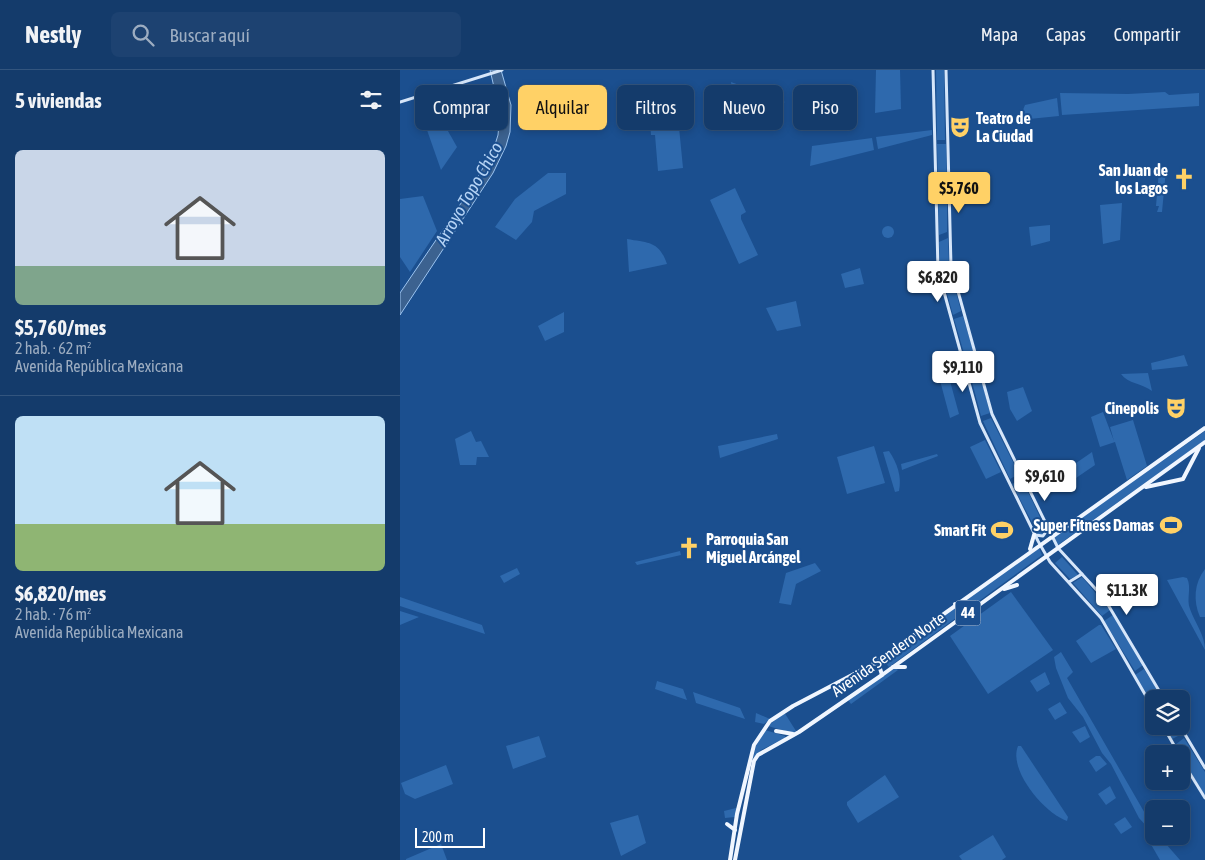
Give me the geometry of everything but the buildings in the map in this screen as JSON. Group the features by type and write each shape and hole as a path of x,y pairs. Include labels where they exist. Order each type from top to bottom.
{"main road":[{"path":"400,102 485,76 489,72 502,70"},
{"path":"933,70 938,270 980,423 1034,535 1047,556 1101,618 1145,694"},
{"path":"946,70 952,269 992,414 1058,548 1113,612 1159,690"},
{"name":"Avenida Sendero Norte","path":"751,767 758,736 776,716 875,663 955,604 1205,428"},
{"name":"44","path":"1047,556 1205,442"},
{"path":"1142,488 1183,479 1200,446"},
{"path":"1034,535 1043,536 1048,528"},
{"path":"1029,552 1034,535"},
{"name":"Avenida Sendero Norte","path":"751,767 758,755 810,725 894,667 1047,556"},
{"path":"1069,582 1082,574"},
{"path":"1000,590 1017,585"},
{"path":"955,604 961,610 958,620"},
{"path":"881,658 881,664 888,670"},
{"path":"875,663 879,665 882,674"},
{"path":"894,667 905,667"},
{"path":"776,731 793,734 810,725"},
{"path":"1185,735 1205,768"},
{"name":"44","path":"735,860 751,767"},
{"name":"44","path":"730,860 735,828 751,767"},
{"path":"1190,774 1205,798"},
{"path":"735,828 742,821"},
{"path":"727,824 735,828 738,836 737,849"}],"shaded area":[{"path":"876,70 900,70 901,109 875,113"},
{"path":"936,70 944,70 945,140 937,140"},
{"path":"1165,92 1169,95 1199,93 1199,106 1062,115 1060,93 1128,94"},
{"path":"1057,98 1059,116 1019,120 1025,105"},
{"path":"427,130 447,130 457,147 441,170"},
{"path":"651,130 679,130 683,168 658,171 655,135 651,135"},
{"path":"932,130 932,135 878,149 876,137"},
{"path":"872,138 874,150 810,166 812,146"},
{"path":"937,144 946,144 947,186 938,189"},
{"path":"1166,169 1162,212 1157,212 1159,206 1156,206 1159,170"},
{"path":"548,173 566,173 566,194 534,211 532,222 516,240 495,227 515,199"},
{"path":"735,188 746,212 741,215 741,219 758,255 739,264 710,200"},
{"path":"947,192 947,232 939,235 938,194"},
{"path":"423,196 437,231 410,272 400,257 400,199"},
{"path":"1122,203 1120,240 1103,244 1100,205"},
{"path":"1050,225 1050,241 1031,246 1029,227"},
{"path":"890,226 893,227 893,237 886,238 883,237 882,230 883,227"},
{"path":"948,238 949,265 940,267 939,242"},
{"path":"627,239 652,244 657,247 667,264 629,272"},
{"path":"860,268 864,284 845,288 841,274"},
{"path":"950,269 961,311 953,315 941,272"},
{"path":"796,301 801,326 777,331 766,308"},
{"path":"564,312 564,332 545,341 538,326"},
{"path":"963,316 975,357 966,360 954,319"},
{"path":"1184,355 1188,366 1152,370 1151,363"},
{"path":"976,360 979,371 970,374 967,363"},
{"path":"947,370 959,414 950,418 938,373"},
{"path":"1148,373 1152,391 1127,380 1121,374"},
{"path":"980,375 990,413 981,416 971,378"},
{"path":"1023,387 1032,411 1017,421 1010,409 1007,392"},
{"path":"1103,412 1114,441 1110,427 1133,420 1147,466 1127,480 1115,442 1100,447 1091,417"},
{"path":"991,418 1019,474 1010,479 983,421"},
{"path":"471,431 476,442 481,441 489,457 477,457 476,465 460,465 455,439"},
{"path":"1205,431 1205,440 1058,545 1054,537"},
{"path":"777,434 778,439 720,458 718,446"},
{"path":"985,440 1001,472 986,479 970,447"},
{"path":"874,446 885,483 847,494 837,457"},
{"path":"889,451 899,475 899,491 895,492 883,452"},
{"path":"1092,452 1095,465 1076,478 1069,468"},
{"path":"937,454 938,456 902,470 901,464"},
{"path":"1022,479 1046,530 1043,535 1038,534 1012,484"},
{"path":"1039,548 1042,555 889,667 882,659"},
{"path":"680,551 681,555 637,565 635,562"},
{"path":"1062,557 1078,575 1070,579 1055,563"},
{"path":"815,563 821,571 796,584 791,605 779,603 786,573"},
{"path":"517,568 520,574 504,583 500,576"},
{"path":"1205,569 1205,617 1200,617 1196,605 1196,592 1201,574"},
{"path":"1082,577 1110,610 1102,616 1073,583"},
{"path":"1187,578 1189,605 1202,634 1205,650 1167,580"},
{"path":"1011,592 1053,650 988,694 950,636"},
{"path":"400,597 482,625 485,634 400,606"},
{"path":"400,611 419,617 400,625"},
{"path":"1113,615 1143,665 1135,671 1104,621"},
{"path":"1101,625 1116,649 1091,663 1076,641"},
{"path":"1061,652 1073,672 1067,678 1145,813 1145,825 1139,818 1111,764 1102,753 1083,717 1068,698 1056,668 1054,657"},
{"path":"895,668 898,670 851,704 848,700"},
{"path":"1144,669 1157,690 1145,690 1145,692 1135,675"},
{"path":"1045,672 1050,684 1037,692 1030,681"},
{"path":"657,681 683,689 687,700 655,689"},
{"path":"693,692 740,708 745,719 696,703"},
{"path":"1060,702 1067,713 1055,720 1048,709"},
{"path":"784,712 796,731 792,733 768,726"},
{"path":"756,713 770,719 764,724 755,722"},
{"path":"1085,726 1090,737 1080,743 1072,732"},
{"path":"765,730 785,736 785,738 761,750 752,763 756,746"},
{"path":"1170,735 1180,735 1172,739"},
{"path":"539,736 546,757 513,769 506,746"},
{"path":"1184,738 1188,745 1175,745"},
{"path":"1018,746 1021,746 1068,817 1067,821 1048,809 1030,790 1018,767 1016,756"},
{"path":"1190,748 1205,772 1205,796 1190,770"},
{"path":"1096,756 1100,756 1107,764 1096,772 1089,761"},
{"path":"446,765 453,784 415,799 405,794 401,783"},
{"path":"885,775 899,797 858,823 847,802"},
{"path":"1110,786 1116,798 1106,805 1098,794"},
{"path":"740,807 735,817 725,818 724,811"},
{"path":"638,815 646,843 621,856 610,823"},
{"path":"1125,817 1132,827 1121,834 1114,824"},
{"path":"993,835 1006,857 1002,860 962,860 959,856"},
{"path":"441,844 447,860 406,860 406,859"},
{"path":"1151,845 1167,845 1180,860 1160,860"}],"water":[{"path":"490,70 501,70 505,85 493,85"},
{"name":"Arroyo Topo Chico","path":"508,94 511,105 510,132 506,146 493,173 400,315 400,293 470,190 493,151 498,130 508,130"}],"place":[{"name":"Teatro de La Ciudad","path":"960,127"},
{"name":"San Juan de los Lagos","path":"1184,179"},
{"name":"Cinepolis","path":"1176,408"},
{"name":"Super Fitness Damas","path":"1171,525"},
{"name":"Smart Fit","path":"1002,530"},
{"name":"Parroquia San Miguel Arcángel","path":"689,548"}]}
